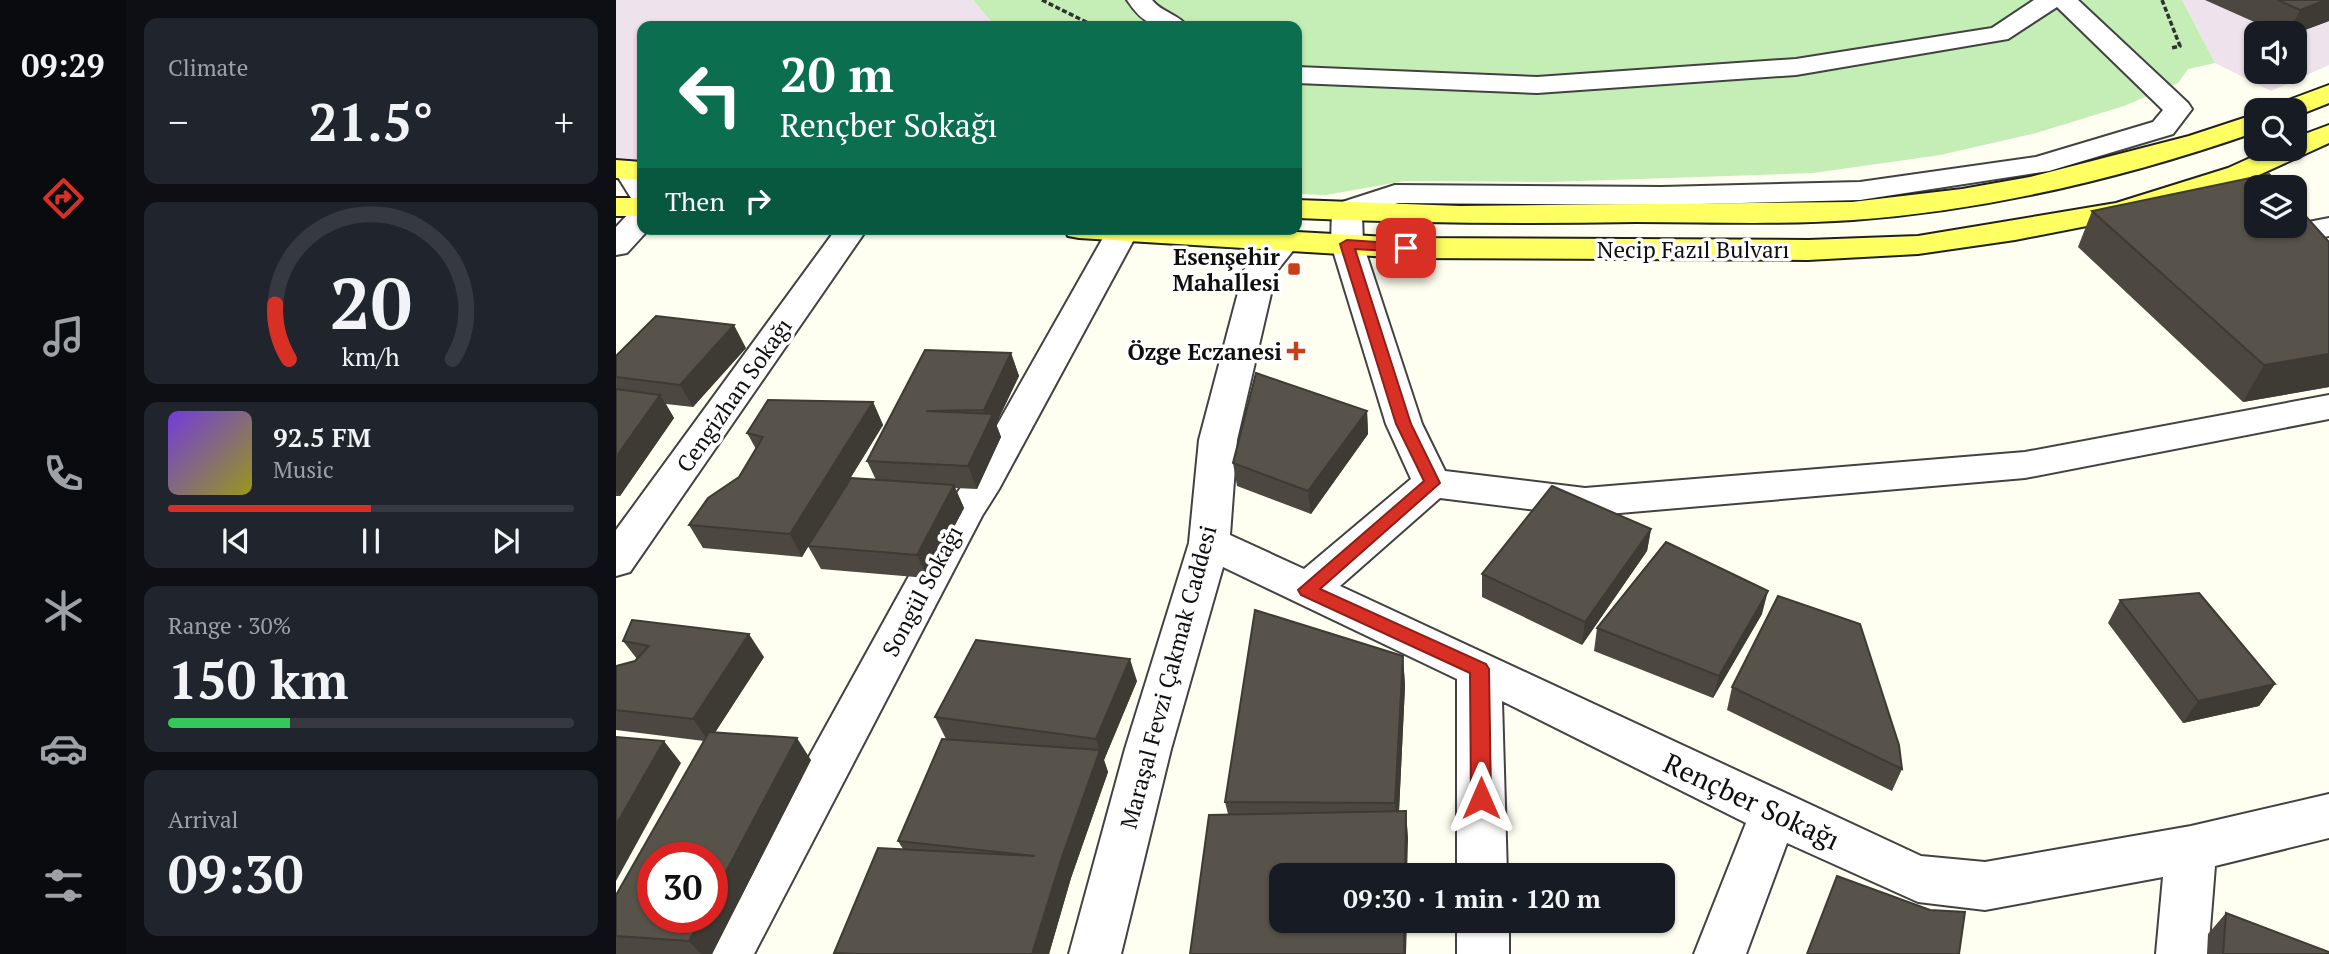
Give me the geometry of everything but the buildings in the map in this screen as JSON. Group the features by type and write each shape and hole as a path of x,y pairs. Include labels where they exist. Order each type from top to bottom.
{"main road":[{"path":"2307,102 2329,93"},
{"name":"Necip Fazıl Bulvarı","path":"1302,225 1347,227 1460,215 1852,211 1962,198 2031,186 2199,142 2244,126"},
{"name":"Necip Fazıl Bulvarı","path":"2307,143 2329,133"},
{"name":"Necip Fazıl Bulvarı","path":"2256,175 2276,161"},
{"name":"Necip Fazıl Bulvarı","path":"1347,227 1420,248 1780,250 1918,245 2015,231 2122,211 2244,182"},
{"path":"616,206 637,209"}],"street":[{"path":"1139,0 1150,14 1164,21"},
{"path":"1302,75 1537,85 1796,67 1999,34 2051,0"},
{"path":"1432,483 1404,424 1347,227 1395,194 1662,196 1860,191 2039,165 2163,128 2178,109 2064,0"},
{"path":"616,226 637,213"},
{"path":"616,246 637,223"},
{"name":"Cengizhan Sokağı","path":"616,561 848,235"},
{"name":"Songül Sokağı","path":"726,954 966,509 980,489 1120,235"},
{"name":"Maraşal Fevzi Çakmak Caddesi","path":"1095,954 1148,749 1209,543 1218,440 1260,270 1283,235"},
{"path":"1307,590 1432,483 1585,502 1997,468 2025,465 2329,407"},
{"name":"Rençber Sokağı","path":"1209,543 1479,669 1774,813 1918,878 1985,886 2191,849 2329,816"},
{"path":"1479,669 1482,863"},
{"path":"1720,954 1774,813"},
{"path":"2182,954 2191,849"},
{"path":"1483,933 1483,954"}],"path":[{"path":"1042,0 1084,21"}],"shaded area":[{"path":"616,0 973,0 991,21 637,21 637,171 616,170"},
{"path":"2182,0 2329,0 2329,65 2307,75 2307,21 2244,21 2244,78 2215,63"},
{"path":"2257,84 2287,84 2271,91"}],"green space":[{"path":"973,0 2182,0 2215,63 2188,69 2178,83 2124,106 2036,133 1940,155 1813,173 1549,182 1405,181 1326,195 1302,194 1302,21 991,21"}],"place":[{"name":"Esenşehir Mahallesi","path":"1294,269"},
{"name":"Özge Eczanesi","path":"1296,351"}],"route":[{"path":"1406,248 1347,244 1404,424 1432,483 1307,590 1479,669 1481,798"}]}
